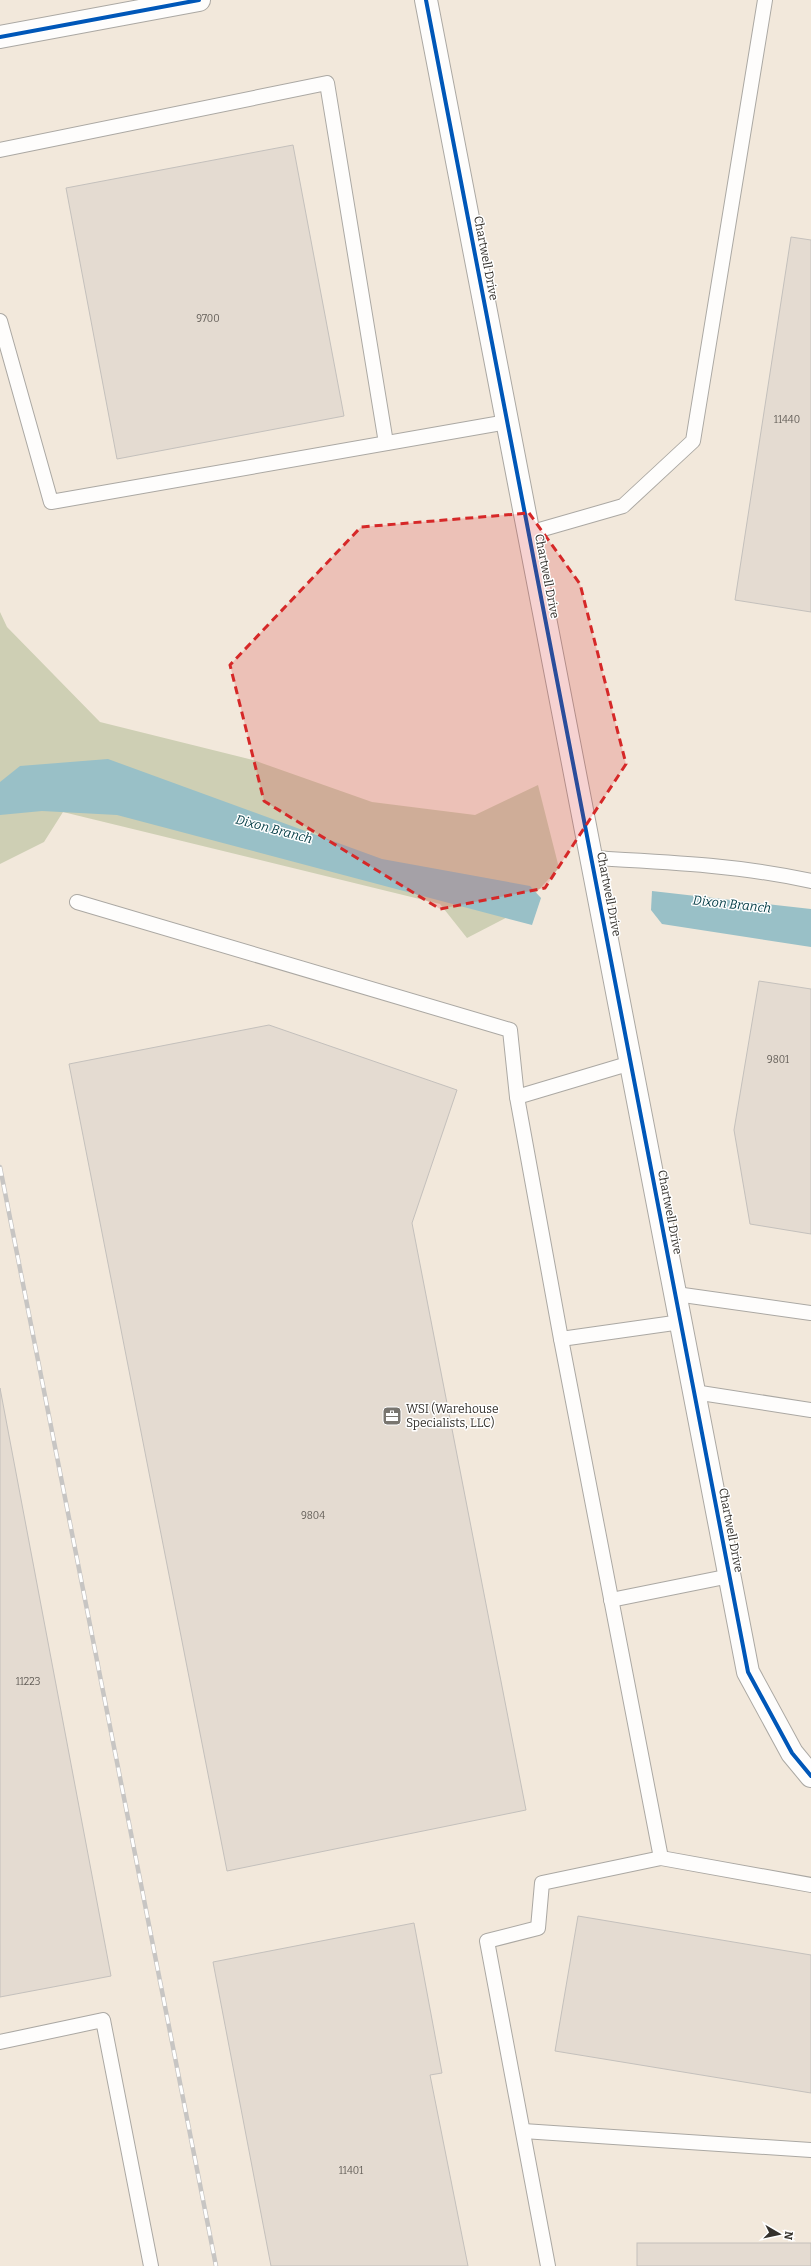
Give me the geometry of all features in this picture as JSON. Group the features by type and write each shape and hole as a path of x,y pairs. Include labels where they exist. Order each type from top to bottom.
{"street":[{"path":"0,38 199,0"},
{"name":"Chartwell Drive","path":"426,0 748,1672 792,1753 811,1776"}],"lane":[{"path":"529,533 623,506 693,441 765,0"},
{"path":"0,150 326,83 386,443"},
{"path":"0,322 51,502 507,422"},
{"path":"592,858 697,864 776,873 811,881"},
{"path":"77,902 510,1030 517,1097 560,1339 661,1858"},
{"path":"517,1097 631,1063"},
{"path":"676,1294 811,1313"},
{"path":"560,1339 680,1322"},
{"path":"694,1392 811,1410"},
{"path":"611,1600 730,1576"},
{"path":"548,2266 487,1941 538,1928 542,1883 661,1858 811,1885"},
{"path":"0,2042 104,2020 150,2266"},
{"path":"523,2131 811,2150"}],"highlighted area":[{"path":"529,513 580,584 626,764 545,888 440,909 264,801 230,665 361,527"}],"shaded area":[{"path":"0,0 811,0 811,2266 0,2266"}],"green space":[{"path":"0,612 7,627 100,722 253,760 372,802 475,815 538,785 559,868 519,911 467,938 440,904 63,812 44,842 0,864"}],"water":[{"name":"Dixon Branch","path":"108,759 382,859 530,886 541,898 532,925 117,815 42,811 0,815 0,782 20,766"},
{"name":"Dixon Branch","path":"652,891 811,909 811,947 662,924 651,910"}],"building":[{"path":"293,145 344,416 117,459 66,188"},
{"path":"791,237 811,240 811,612 735,600"},
{"path":"759,981 811,989 811,1234 750,1224 734,1130"},
{"path":"269,1025 457,1090 412,1223 526,1810 227,1871 69,1064"},
{"path":"0,1388 111,1976 0,1997"},
{"path":"578,1916 811,1955 811,2093 555,2051"},
{"path":"414,1923 442,2073 430,2075 468,2266 271,2266 213,1962"},
{"path":"637,2243 811,2243 811,2266 637,2266"}],"railway":[{"path":"0,1167 216,2266"}],"cycle path":[{"path":"0,37 199,0"},
{"path":"426,0 748,1672 792,1753 811,1776"}],"place":[{"name":"WSI (Warehouse Specialists, LLC)","path":"392,1416"}]}
